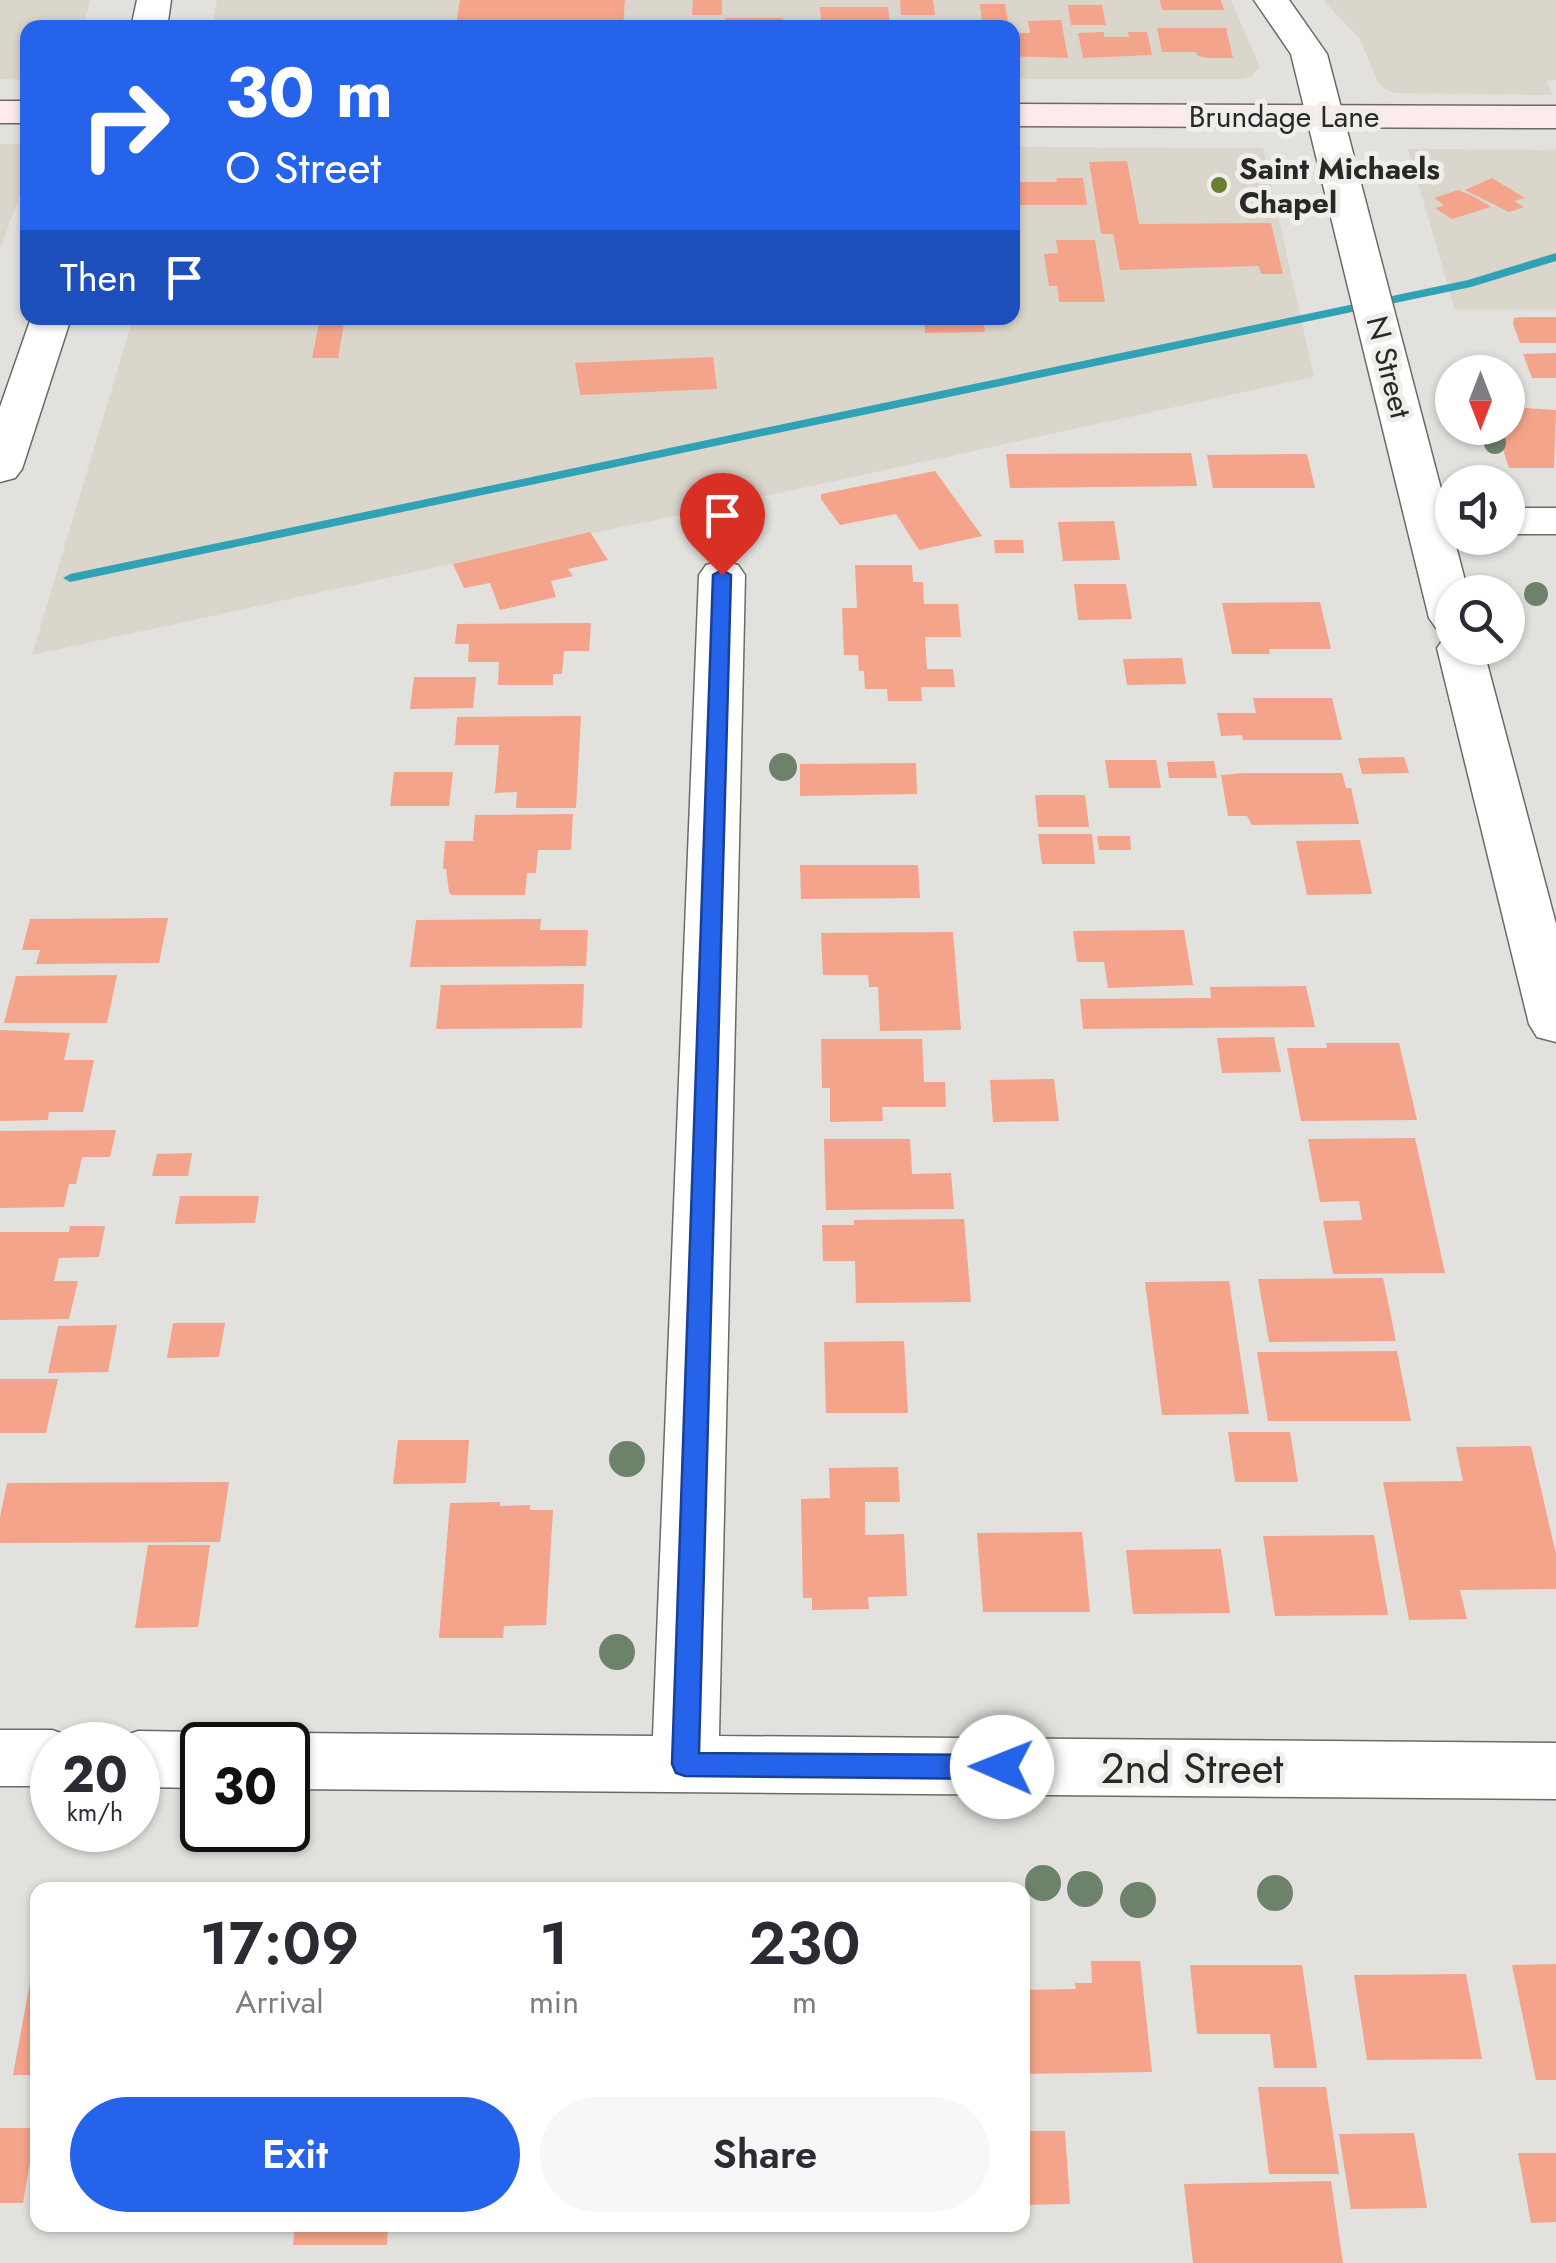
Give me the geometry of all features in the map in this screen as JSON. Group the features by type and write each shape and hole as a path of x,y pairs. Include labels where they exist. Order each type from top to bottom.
{"main road":[{"name":"Brundage Lane","path":"1020,115 1556,116"}],"street":[{"name":"N Street","path":"1271,0 1308,54 1380,334 1435,504"},
{"path":"0,469 50,325"},
{"path":"1525,520 1556,521"},
{"path":"685,1764 722,575"},
{"path":"1464,665 1556,1024"},
{"path":"0,1758 30,1758"},
{"name":"2nd Street","path":"310,1760 1556,1772"}],"shaded area":[{"path":"0,0 90,0 86,20 20,20 20,80 0,79"},
{"path":"217,0 1231,0 1260,67 1251,77 1240,79 1020,79 1020,20 213,20"},
{"path":"1323,0 1556,0 1556,80 1547,81 1552,95 1395,93 1385,89 1378,83 1360,39"},
{"path":"0,144 20,144 20,194 0,250"},
{"path":"1020,147 1263,148 1314,377 32,655 131,325 1020,325"},
{"path":"1408,149 1556,150 1556,310 1455,310"}],"building":[{"path":"460,0 625,0 623,20 457,20"},
{"path":"693,0 722,0 722,15 692,15"},
{"path":"900,0 933,0 935,15 901,15"},
{"path":"1160,0 1221,0 1224,10 1162,10"},
{"path":"980,4 1005,4 1008,20 982,20"},
{"path":"1068,5 1102,5 1106,25 1071,25"},
{"path":"820,7 888,7 889,20 821,20"},
{"path":"783,18 783,20 725,20"},
{"path":"1061,20 1068,58 1020,56 1020,33 1030,33 1028,21"},
{"path":"1157,28 1226,28 1233,58 1162,52"},
{"path":"1104,32 1104,37 1129,37 1128,32 1147,32 1152,55 1083,58 1078,33"},
{"path":"1127,161 1139,224 1271,223 1283,274 1261,274 1259,266 1120,270 1113,234 1101,234 1089,162"},
{"path":"1056,178 1083,178 1087,205 1020,205 1020,182 1057,182"},
{"path":"1492,178 1525,198 1514,201 1524,207 1509,212 1465,190"},
{"path":"1458,190 1491,207 1452,219 1435,208 1444,205 1434,198"},
{"path":"1056,240 1095,240 1105,302 1059,302 1057,286 1049,286 1044,254 1058,253"},
{"path":"1556,317 1556,343 1520,343 1513,324 1514,318"},
{"path":"319,325 344,325 338,358 312,358"},
{"path":"924,325 984,325 985,332 925,333"},
{"path":"1556,353 1556,378 1532,378 1523,354"},
{"path":"713,357 717,389 580,395 575,363"},
{"path":"1525,408 1556,410 1554,468 1508,465 1502,445 1525,445"},
{"path":"1191,453 1197,486 1010,488 1006,454"},
{"path":"1307,454 1315,488 1213,488 1207,455"},
{"path":"935,471 982,536 919,550 896,514 840,525 821,499 821,494"},
{"path":"1114,521 1120,560 1063,561 1058,522"},
{"path":"590,532 608,560 568,569 573,576 551,581 556,597 500,610 490,583 464,588 453,564"},
{"path":"994,540 1023,540 1024,553 995,553"},
{"path":"855,565 912,565 913,582 923,582 924,604 958,604 961,637 925,637 927,669 953,669 955,687 921,687 922,701 888,701 887,689 865,689 858,655 844,655 842,608 857,608"},
{"path":"1074,584 1126,584 1132,619 1078,620"},
{"path":"1320,602 1331,649 1269,649 1270,654 1232,654 1222,603"},
{"path":"591,623 589,651 564,651 562,674 553,674 553,685 498,685 499,662 468,662 469,644 455,644 457,624"},
{"path":"1182,658 1186,684 1127,685 1123,659"},
{"path":"414,677 476,677 473,708 410,709"},
{"path":"1253,698 1332,698 1342,740 1243,740 1242,735 1221,736 1217,713 1256,713"},
{"path":"581,716 576,808 516,808 517,792 495,793 499,745 455,745 457,717"},
{"path":"1404,757 1409,773 1362,774 1358,758"},
{"path":"1105,760 1156,760 1161,788 1109,788"},
{"path":"1214,761 1217,778 1169,778 1167,762"},
{"path":"916,763 917,794 800,796 800,764"},
{"path":"394,772 453,772 449,806 390,806"},
{"path":"1342,773 1346,788 1351,788 1359,824 1252,825 1247,816 1228,816 1221,775"},
{"path":"1035,795 1085,795 1089,827 1038,827"},
{"path":"573,814 571,850 538,850 536,873 527,873 525,895 449,892 443,869 445,841 473,841 475,815"},
{"path":"1038,834 1092,834 1095,864 1042,864"},
{"path":"1097,836 1130,836 1131,850 1099,850"},
{"path":"1360,840 1372,894 1307,895 1296,841"},
{"path":"800,865 918,865 920,898 801,899"},
{"path":"168,918 159,963 36,964 40,950 22,950 30,919"},
{"path":"541,919 540,930 588,930 586,966 410,967 416,920"},
{"path":"1184,930 1193,985 1108,988 1104,962 1077,962 1073,931"},
{"path":"953,932 961,1030 880,1031 878,987 869,987 868,975 823,975 821,933"},
{"path":"117,975 107,1023 4,1023 16,976"},
{"path":"584,984 582,1028 436,1029 441,985"},
{"path":"1306,986 1315,1027 1083,1029 1080,999 1211,998 1210,987"},
{"path":"0,1030 70,1033 64,1060 94,1060 83,1112 49,1112 48,1120 0,1121"},
{"path":"1274,1037 1281,1072 1222,1073 1217,1038"},
{"path":"821,1039 922,1039 924,1082 945,1082 946,1107 882,1107 883,1121 830,1122 830,1088 822,1088"},
{"path":"1326,1043 1399,1043 1417,1120 1301,1121 1287,1048 1327,1048"},
{"path":"1054,1079 1059,1121 993,1122 990,1080"},
{"path":"116,1130 110,1157 82,1157 76,1184 69,1184 64,1207 0,1208 0,1131"},
{"path":"1415,1138 1445,1273 1333,1274 1323,1221 1362,1220 1359,1201 1320,1202 1308,1139"},
{"path":"824,1139 910,1139 912,1174 951,1173 954,1209 826,1210"},
{"path":"192,1153 188,1176 152,1176 157,1154"},
{"path":"180,1196 259,1196 255,1223 175,1224"},
{"path":"964,1219 971,1302 856,1303 855,1261 823,1261 822,1225 854,1225 854,1220"},
{"path":"70,1226 105,1226 99,1257 59,1258 54,1281 78,1281 69,1319 0,1320 0,1232 69,1232"},
{"path":"1383,1278 1396,1341 1269,1342 1258,1279"},
{"path":"1229,1281 1249,1414 1162,1415 1145,1282"},
{"path":"173,1323 225,1323 219,1357 167,1358"},
{"path":"117,1325 108,1372 48,1373 58,1326"},
{"path":"904,1341 908,1413 826,1413 824,1342"},
{"path":"1397,1351 1411,1421 1268,1421 1257,1352"},
{"path":"0,1379 58,1379 46,1433 0,1433"},
{"path":"1228,1432 1290,1432 1298,1482 1235,1482"},
{"path":"398,1440 469,1440 466,1483 393,1484"},
{"path":"1531,1446 1556,1554 1556,1589 1460,1590 1467,1619 1409,1620 1383,1482 1463,1481 1456,1447"},
{"path":"898,1467 900,1502 865,1502 865,1535 904,1534 907,1596 868,1597 869,1609 812,1610 812,1598 803,1598 801,1499 830,1498 829,1468"},
{"path":"229,1482 220,1542 0,1543 0,1517 7,1483"},
{"path":"500,1502 500,1506 530,1505 530,1510 553,1510 546,1625 504,1626 503,1638 439,1638 450,1503"},
{"path":"1082,1532 1090,1612 983,1612 977,1533"},
{"path":"1374,1535 1388,1615 1275,1616 1263,1536"},
{"path":"148,1545 210,1545 198,1627 135,1628"},
{"path":"1221,1549 1230,1613 1133,1614 1126,1550"},
{"path":"1091,1961 1140,1961 1152,2072 1030,2074 1030,1990 1076,1989 1075,1983 1092,1983"},
{"path":"1556,1964 1556,2080 1536,2080 1512,1965"},
{"path":"1190,1965 1302,1965 1317,2068 1274,2068 1270,2034 1197,2034"},
{"path":"1466,1974 1482,2059 1367,2060 1354,1975"},
{"path":"30,1982 30,2075 13,2075"},
{"path":"1258,2087 1326,2087 1339,2174 1269,2174"},
{"path":"0,2128 30,2128 30,2163 23,2203 0,2203"},
{"path":"1030,2131 1065,2131 1070,2204 1030,2205"},
{"path":"1414,2133 1427,2208 1351,2209 1339,2134"},
{"path":"1518,2153 1556,2153 1556,2222 1531,2223"},
{"path":"1331,2181 1343,2263 1193,2263 1184,2184"},
{"path":"294,2232 388,2232 387,2245 293,2245"}],"waterway":[{"path":"70,578 1471,283 1556,257"}],"place":[{"name":"Saint Michaels Chapel","path":"1219,185"}],"route":[{"path":"722,575 685,1764 1002,1767"}]}
